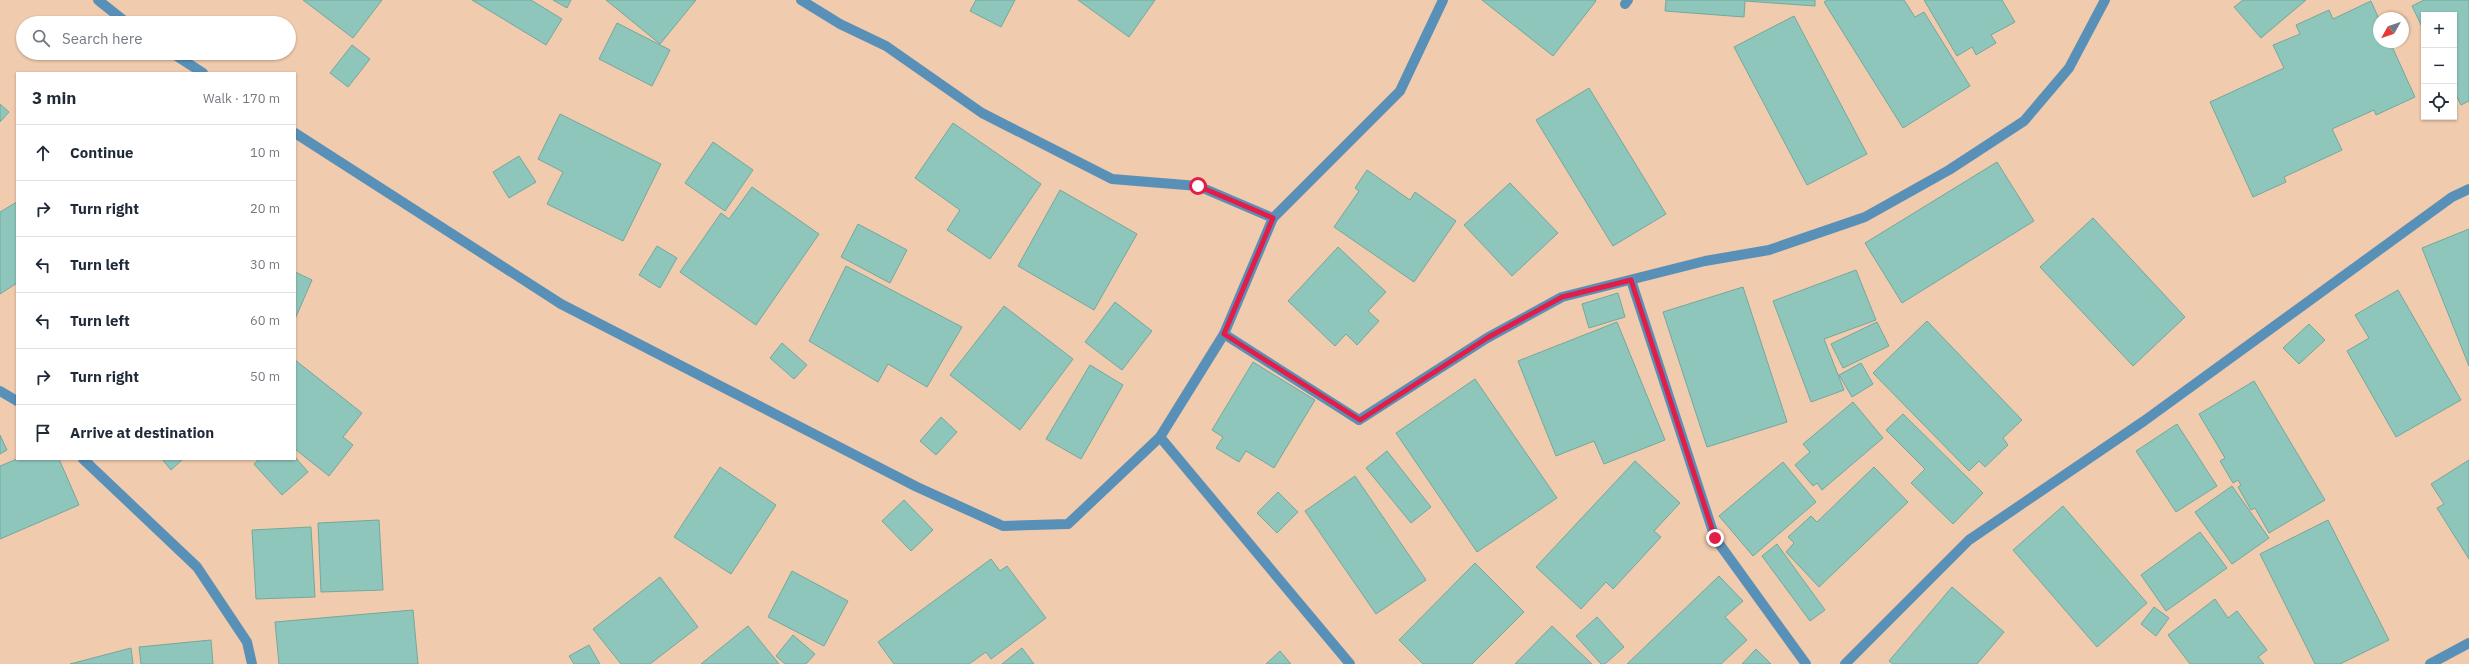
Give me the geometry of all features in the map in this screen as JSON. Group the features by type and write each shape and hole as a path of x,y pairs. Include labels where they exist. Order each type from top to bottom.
{"street":[{"path":"98,0 118,16"},
{"path":"801,0 840,24 886,46 982,114 1112,179 1198,186 1273,218"},
{"path":"296,133 561,304 917,487 1003,526 1068,524 1160,437 1224,334 1273,218 1400,91 1443,0"},
{"path":"1224,334 1360,420 1487,338 1562,297 1705,261 1769,250 1865,217 1949,170 2024,120 2069,68 2105,0"},
{"path":"183,60 201,72"},
{"path":"1845,664 1969,540 2144,421 2452,197 2469,189"},
{"path":"1631,280 1715,538 1806,664"},
{"path":"0,391 16,400"},
{"path":"1160,437 1350,664"},
{"path":"84,460 197,567 247,642 252,664"},
{"path":"2430,664 2469,643"}],"building":[{"path":"303,0 382,0 353,38"},
{"path":"472,0 531,0 562,19 546,45"},
{"path":"553,0 571,0 567,8"},
{"path":"606,0 696,0 660,44"},
{"path":"976,0 1015,0 1001,27 970,11"},
{"path":"1078,0 1155,0 1129,37"},
{"path":"1482,0 1595,0 1596,1 1553,56"},
{"path":"1666,0 1815,0 1815,6 1745,1 1744,17 1665,11"},
{"path":"1827,0 1904,0 1915,17 1924,12 1970,86 1903,128 1824,2"},
{"path":"1924,0 2002,0 2015,22 1991,35 1996,43 1976,55 1972,47 1957,56"},
{"path":"2243,0 2306,0 2261,38 2234,7"},
{"path":"2424,0 2469,0 2469,101 2461,105 2457,97 2457,12 2421,12 2421,25 2412,6"},
{"path":"2371,1 2376,12 2373,12 2373,48 2393,48 2415,97 2376,115 2374,110 2332,129 2342,150 2284,177 2286,182 2253,197 2210,102 2284,68 2273,45 2300,34 2296,25 2329,10 2333,19"},
{"path":"1794,16 1867,154 1807,185 1734,47"},
{"path":"617,23 670,50 652,86 599,59"},
{"path":"352,45 370,59 348,87 330,73"},
{"path":"1589,88 1666,214 1613,246 1536,120"},
{"path":"0,104 9,112 0,122"},
{"path":"560,114 661,164 623,241 547,204 563,172 538,159"},
{"path":"953,123 1041,184 990,259 947,230 960,210 915,178"},
{"path":"713,142 753,170 725,211 685,183"},
{"path":"519,156 536,182 509,198 493,172"},
{"path":"1997,162 2034,221 1902,303 1865,243"},
{"path":"1367,170 1410,200 1415,192 1456,221 1414,282 1334,227 1359,191 1355,188"},
{"path":"1510,183 1558,233 1512,276 1464,225"},
{"path":"752,187 819,234 756,325 680,272 721,213 729,219"},
{"path":"1060,190 1137,234 1094,310 1018,266"},
{"path":"16,203 16,284 0,294 0,212"},
{"path":"2093,218 2185,317 2133,366 2040,267"},
{"path":"858,224 907,250 890,283 841,257"},
{"path":"2469,229 2469,366 2422,248"},
{"path":"657,246 677,258 660,288 639,275"},
{"path":"1338,247 1386,292 1368,311 1379,321 1357,345 1346,334 1335,346 1288,301"},
{"path":"846,266 962,327 927,387 888,364 878,382 809,341"},
{"path":"1856,270 1876,320 1824,339 1844,390 1811,402 1773,301"},
{"path":"296,272 312,280 296,317"},
{"path":"1743,287 1787,422 1707,447 1663,312"},
{"path":"2398,290 2461,400 2396,437 2347,351 2369,338 2355,315"},
{"path":"1618,293 1625,317 1589,328 1582,304"},
{"path":"1115,302 1152,331 1122,370 1085,342"},
{"path":"1004,306 1073,359 1020,430 950,375"},
{"path":"1927,321 2022,420 2003,438 2008,445 1985,467 1979,461 1969,471 1873,373"},
{"path":"1617,322 1665,440 1604,464 1594,441 1556,456 1518,361"},
{"path":"1877,322 1889,346 1843,368 1831,344"},
{"path":"2309,324 2325,340 2299,364 2283,348"},
{"path":"782,343 807,365 794,379 770,358"},
{"path":"296,361 362,413 343,437 353,445 329,476 296,450"},
{"path":"1253,362 1315,400 1274,468 1246,451 1239,462 1216,448 1223,437 1212,430"},
{"path":"1861,363 1873,384 1852,397 1839,375"},
{"path":"1090,365 1123,385 1081,459 1046,439"},
{"path":"1475,379 1557,498 1477,552 1396,433"},
{"path":"2254,381 2325,500 2269,533 2255,508 2251,510 2238,487 2241,485 2238,480 2233,483 2220,461 2225,458 2199,414"},
{"path":"1853,402 1883,438 1822,490 1817,483 1813,486 1795,465 1810,452 1803,444"},
{"path":"1903,414 1983,493 1953,524 1911,483 1925,469 1886,430"},
{"path":"941,417 957,432 936,455 920,441"},
{"path":"2177,424 2217,486 2176,512 2136,451"},
{"path":"0,435 7,450 0,454"},
{"path":"1387,451 1431,507 1411,523 1366,468"},
{"path":"296,458 308,472 282,495 254,464 258,460 296,460"},
{"path":"16,459 59,460 79,505 0,539 0,466"},
{"path":"163,460 182,460 171,470"},
{"path":"2469,460 2469,559 2437,508 2444,504 2431,484"},
{"path":"1635,461 1680,503 1654,531 1661,537 1613,589 1606,582 1581,609 1536,567"},
{"path":"1783,462 1816,502 1753,556 1719,516"},
{"path":"720,467 776,505 731,574 674,537"},
{"path":"1874,467 1908,502 1819,587 1786,552 1794,543 1788,537 1811,516 1817,522"},
{"path":"1355,476 1426,580 1376,614 1305,511"},
{"path":"2232,486 2269,538 2232,564 2195,512"},
{"path":"1278,492 1298,512 1277,533 1257,513"},
{"path":"904,500 933,530 911,551 882,521"},
{"path":"2063,506 2147,603 2097,647 2013,550"},
{"path":"379,520 383,590 321,592 318,523"},
{"path":"2328,520 2389,640 2340,664 2315,664 2260,554"},
{"path":"311,527 315,597 256,599 252,530"},
{"path":"2200,532 2227,568 2166,611 2141,575"},
{"path":"1777,544 1825,610 1810,621 1762,556"},
{"path":"991,559 1000,571 1007,566 1046,618 991,659 986,652 969,664 894,664 878,642"},
{"path":"1475,563 1524,612 1472,664 1423,664 1399,640"},
{"path":"792,571 848,601 824,646 768,617"},
{"path":"1719,576 1743,601 1725,617 1747,640 1721,664 1627,664"},
{"path":"660,577 698,627 650,664 621,664 593,629"},
{"path":"1952,587 2004,632 1977,664 1893,664 1889,661"},
{"path":"2215,599 2228,618 2237,611 2267,650 2258,657 2264,664 2190,664 2168,635"},
{"path":"2154,607 2169,618 2156,636 2141,624"},
{"path":"413,610 418,664 279,664 275,622"},
{"path":"1597,617 1624,647 1605,664 1601,664 1576,636"},
{"path":"748,626 779,664 701,664"},
{"path":"1552,626 1592,664 1515,664"},
{"path":"793,635 815,654 806,664 785,664 776,656"},
{"path":"211,640 213,664 141,664 139,647"},
{"path":"589,645 600,664 574,664 569,656"},
{"path":"131,648 133,664 70,664"},
{"path":"1022,648 1034,664 1002,664"},
{"path":"1756,649 1771,664 1742,664"},
{"path":"1280,651 1291,664 1266,664"}],"route":[{"path":"1198,186 1273,218 1224,334 1316,390 1360,420 1487,338 1562,297 1631,280 1715,538"}]}
